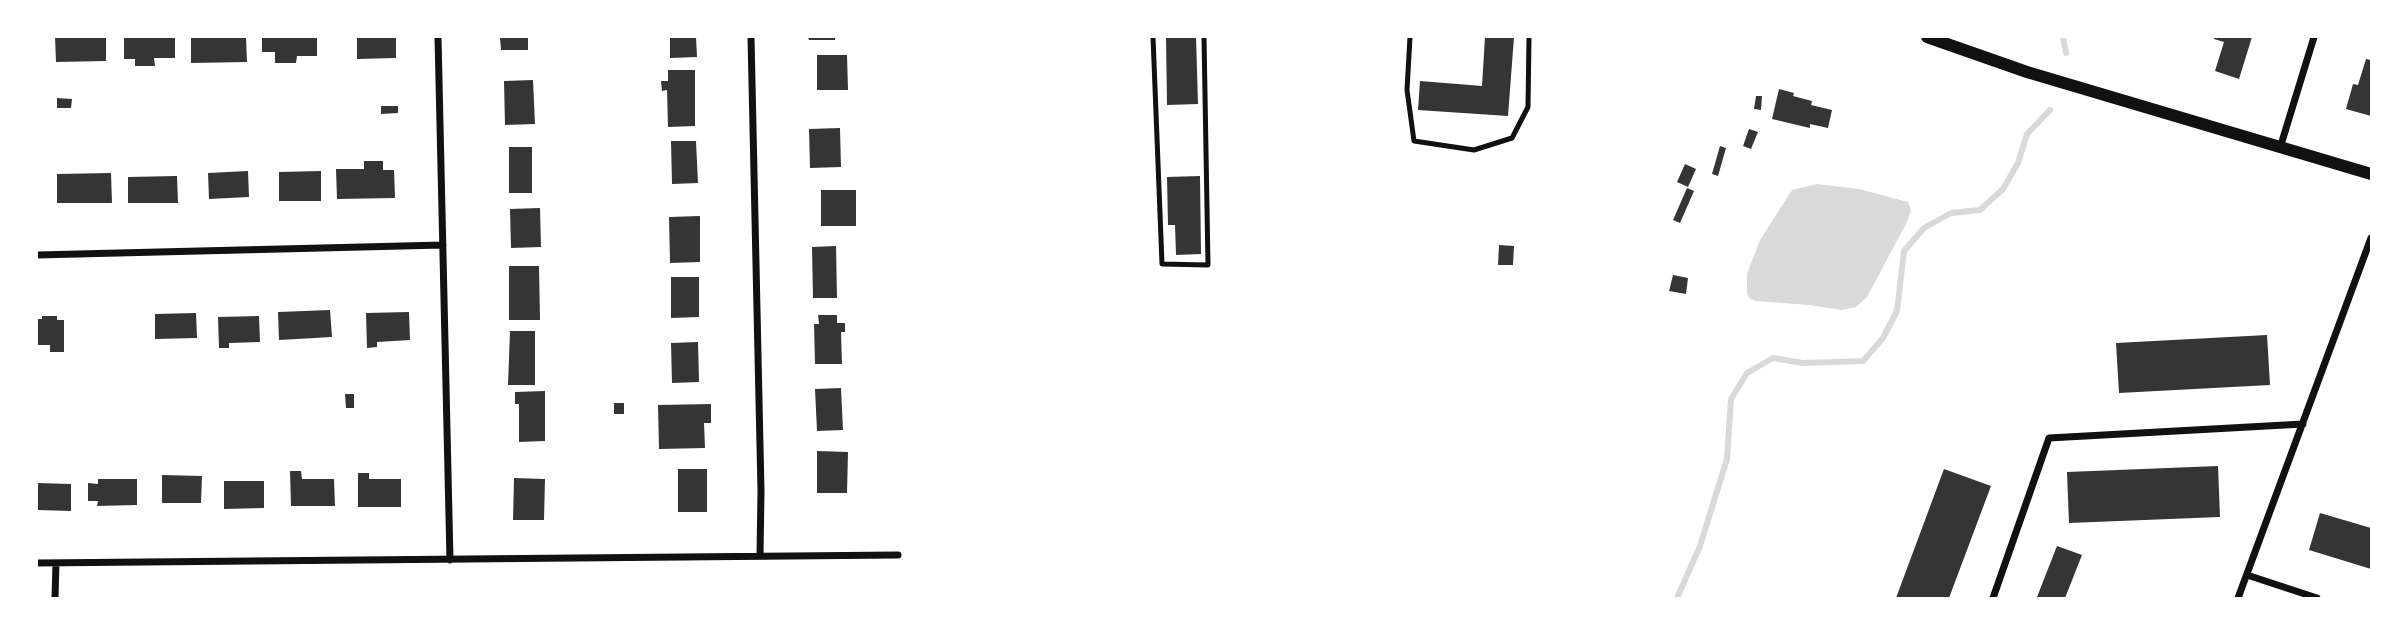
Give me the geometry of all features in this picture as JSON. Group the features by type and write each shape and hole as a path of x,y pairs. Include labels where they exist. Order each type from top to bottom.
{"street":[{"path":"438,37 450,559"},
{"path":"751,37 761,491 760,556"},
{"path":"1927,37 2027,72 2371,174"},
{"path":"2280,148 2314,37"},
{"path":"2238,598 2371,238"},
{"path":"37,255 443,245"},
{"path":"1993,598 2049,438 2303,424"},
{"path":"37,564 898,555"},
{"path":"55,598 56,563"},
{"path":"2247,575 2317,598"}],"lane":[{"path":"1153,37 1162,264 1209,265 1204,37"},
{"path":"1410,37 1407,90 1414,141 1474,150 1511,138 1528,107 1529,37"}],"shaded area":[{"path":"1817,184 1859,189 1908,202 1911,210 1907,222 1867,297 1856,307 1842,310 1749,298 1747,274 1760,240 1792,190"}],"building":[{"path":"55,37 106,37 106,61 56,62"},
{"path":"124,37 175,37 175,58 154,58 155,66 135,66 135,59 124,59"},
{"path":"191,37 246,37 247,62 191,63"},
{"path":"262,37 317,37 317,56 297,56 296,63 275,63 275,52 262,52"},
{"path":"357,37 396,37 396,58 357,59"},
{"path":"500,37 528,37 528,50 501,50"},
{"path":"670,37 696,37 697,57 670,58"},
{"path":"808,37 835,37 835,40 809,40"},
{"path":"1166,37 1196,37 1198,104 1167,105"},
{"path":"1485,37 1514,37 1508,116 1418,110 1420,81 1482,86"},
{"path":"2214,37 2252,37 2239,79 2215,71 2224,42"},
{"path":"817,55 847,55 848,90 817,90"},
{"path":"2366,59 2371,60 2371,116 2346,109 2353,84 2358,85"},
{"path":"668,70 695,70 695,126 668,127 667,90 662,91 661,81 668,81"},
{"path":"533,80 535,124 505,125 504,81"},
{"path":"1779,89 1812,101 1811,105 1832,110 1828,128 1810,124 1810,128 1772,119"},
{"path":"1756,96 1762,96 1761,110 1754,109"},
{"path":"57,98 72,99 71,108 57,108"},
{"path":"381,106 398,106 398,113 381,114"},
{"path":"840,128 841,167 810,168 809,129"},
{"path":"1749,129 1758,132 1751,149 1743,146"},
{"path":"671,141 696,141 698,183 672,184"},
{"path":"1720,146 1726,148 1718,176 1712,174"},
{"path":"509,147 532,147 532,193 509,193"},
{"path":"364,161 383,161 383,170 394,170 395,198 337,199 336,169 364,169"},
{"path":"1685,164 1696,169 1688,187 1677,182"},
{"path":"248,171 249,197 209,199 208,173"},
{"path":"321,171 321,201 279,201 279,172"},
{"path":"111,173 112,203 57,203 57,174"},
{"path":"177,176 178,203 128,203 128,177"},
{"path":"1200,176 1201,254 1176,255 1175,225 1168,225 1167,177"},
{"path":"1687,188 1694,191 1680,223 1673,220"},
{"path":"821,190 856,190 856,226 821,226"},
{"path":"540,208 541,247 511,248 510,209"},
{"path":"700,216 700,262 670,263 669,217"},
{"path":"1499,245 1514,246 1513,265 1498,265"},
{"path":"836,246 837,298 813,298 812,247"},
{"path":"509,266 539,266 540,320 509,320"},
{"path":"1673,275 1688,278 1686,294 1669,291"},
{"path":"671,277 699,277 699,317 671,318"},
{"path":"330,310 332,337 279,340 278,312"},
{"path":"409,312 410,340 377,342 377,347 367,348 366,313"},
{"path":"196,313 197,338 155,339 155,314"},
{"path":"818,315 837,315 837,323 845,323 845,332 841,332 842,364 815,364 814,324 819,324"},
{"path":"42,316 57,316 57,320 64,320 64,352 50,352 50,345 37,345 37,319 42,319"},
{"path":"259,316 260,342 229,343 229,348 219,348 218,317"},
{"path":"510,331 535,331 535,385 508,385"},
{"path":"2267,335 2270,385 2119,393 2116,343"},
{"path":"698,342 699,382 672,383 671,343"},
{"path":"841,388 843,430 817,431 815,389"},
{"path":"545,391 545,441 519,442 519,404 515,404 515,392"},
{"path":"345,394 354,394 354,408 346,408"},
{"path":"614,403 624,403 624,414 614,414"},
{"path":"711,404 711,423 704,423 705,448 659,449 658,405"},
{"path":"817,451 848,452 847,493 817,493"},
{"path":"2218,466 2220,517 2069,523 2067,472"},
{"path":"678,469 707,469 707,512 678,512"},
{"path":"1944,469 1991,486 1949,598 1896,598"},
{"path":"290,471 301,471 302,479 334,479 335,506 291,506"},
{"path":"358,473 369,473 369,479 401,479 401,507 358,507"},
{"path":"162,475 202,476 201,503 162,503"},
{"path":"514,478 545,479 544,520 513,520"},
{"path":"98,479 137,479 137,505 97,506 98,501 88,501 88,483 98,484"},
{"path":"224,481 264,481 264,508 224,509"},
{"path":"37,483 71,484 71,511 37,510"},
{"path":"2320,513 2371,528 2371,569 2309,550"},
{"path":"2057,546 2082,555 2065,598 2037,597"}],"waterway":[{"path":"2063,37 2066,53"},
{"path":"1677,598 1700,546 1727,459 1731,399 1747,373 1773,358 1803,363 1863,361 1883,338 1897,311 1904,251 1924,228 1951,213 1980,210 2003,189 2018,163 2027,134 2050,110"}]}
